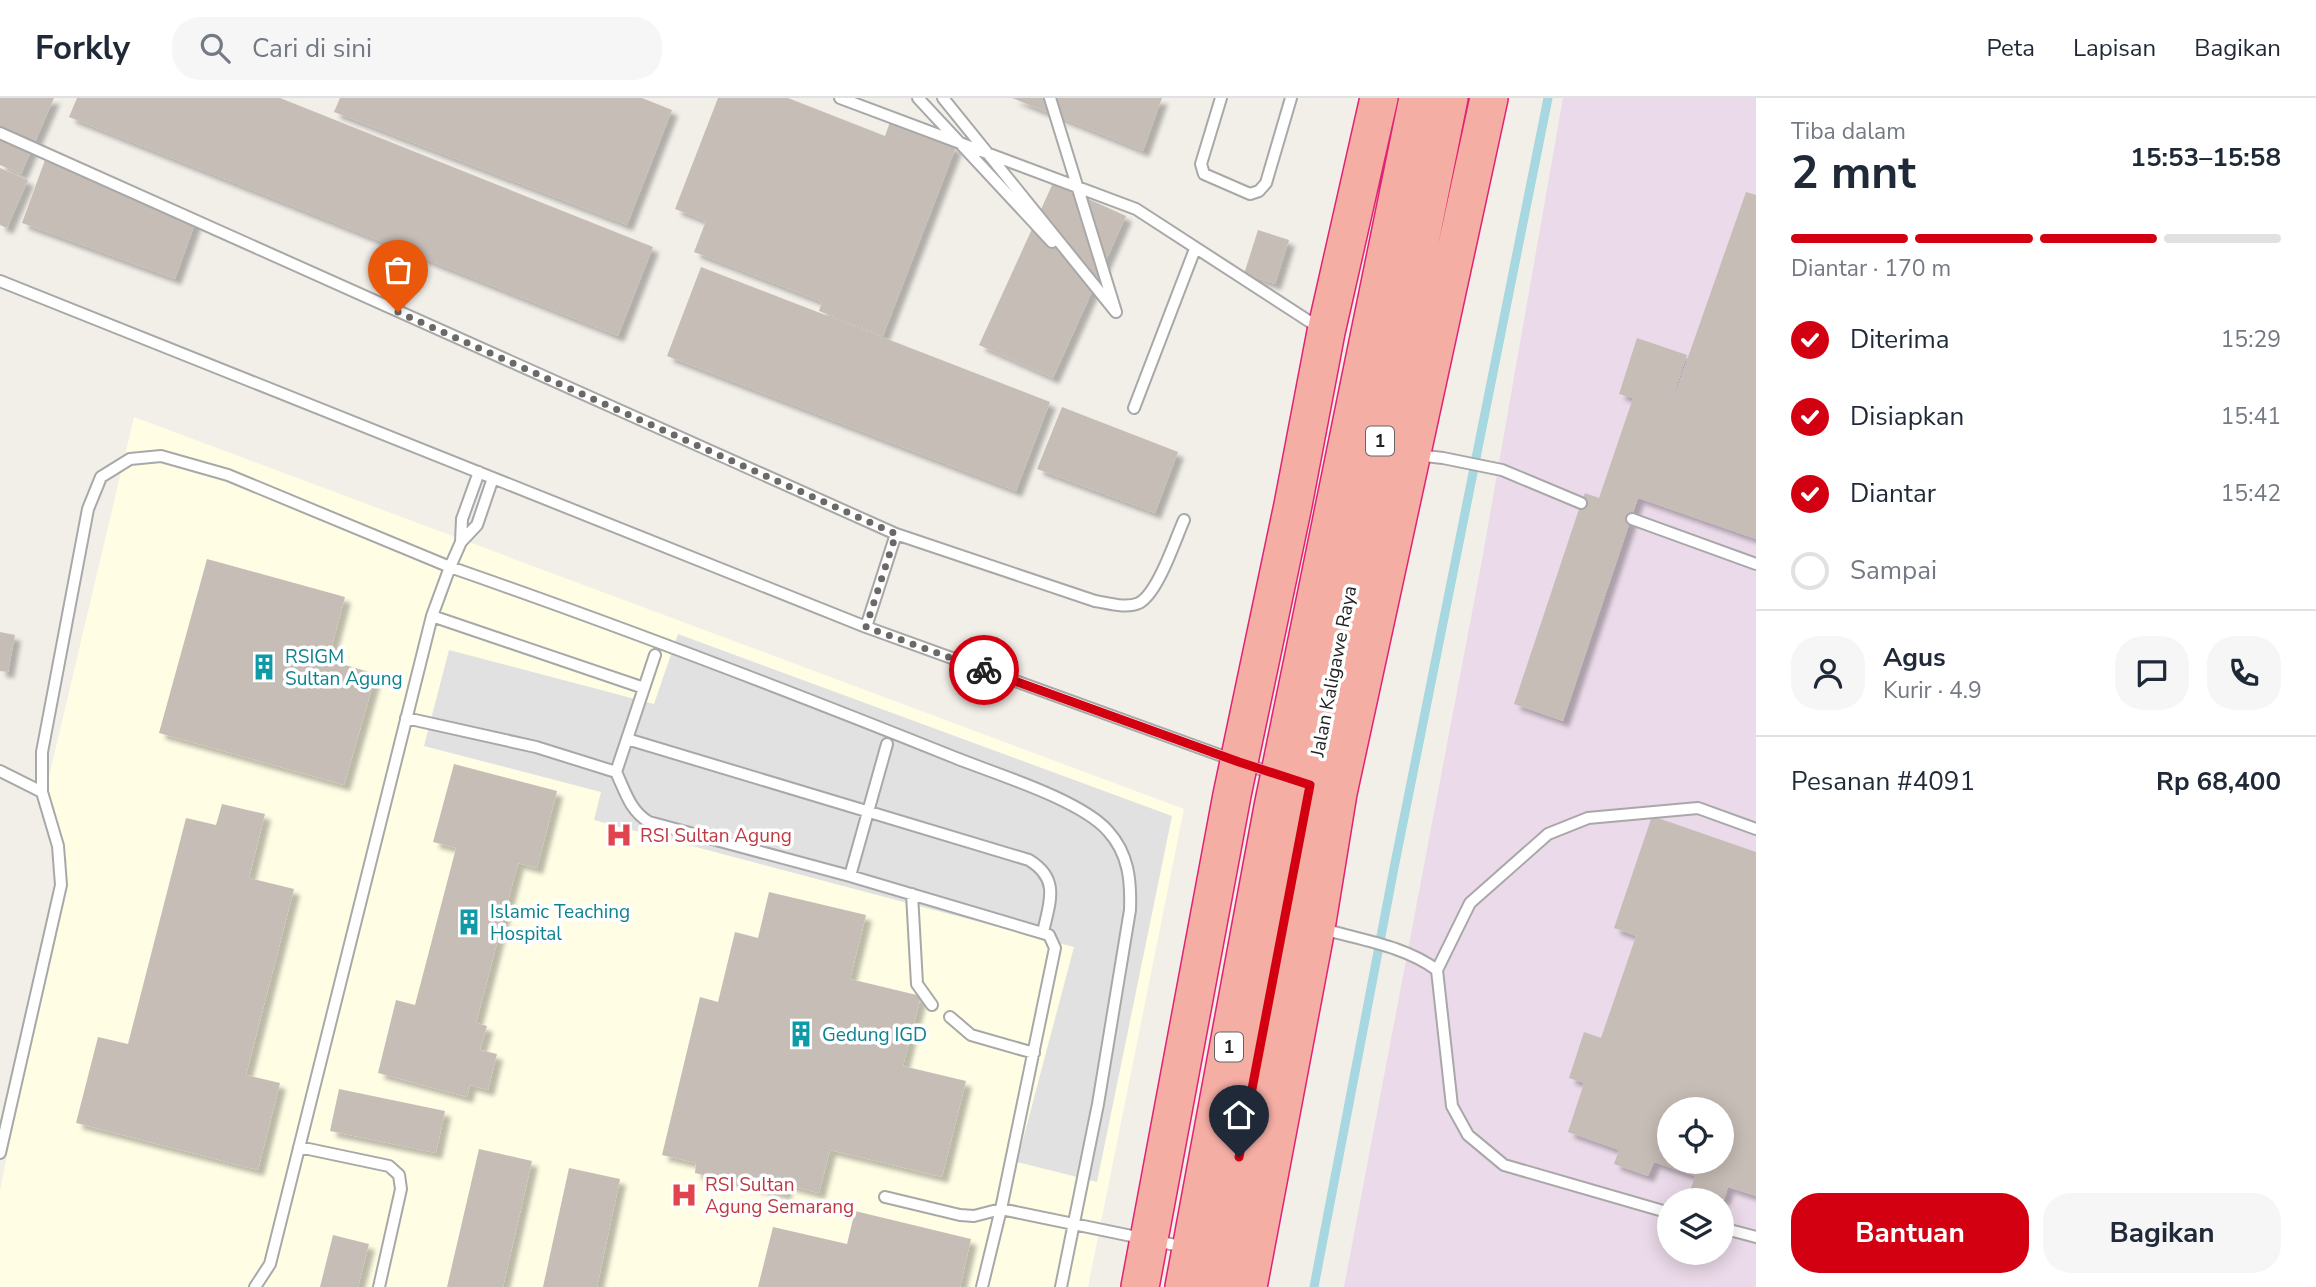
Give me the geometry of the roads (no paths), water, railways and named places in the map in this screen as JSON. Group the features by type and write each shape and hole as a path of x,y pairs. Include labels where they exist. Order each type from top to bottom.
{"highway":[{"path":"1140,1287 1239,762 1326,332 1379,98"},
{"name":"Jalan Kaligawe Raya","path":"1184,1287 1310,784 1418,98"},
{"name":"Jalan Kaligawe Raya","path":"1214,1287 1310,784 1449,98"},
{"path":"1248,1287 1322,929 1310,784 1426,456 1489,98"}],"lane":[{"path":"840,98 1136,209 1326,332"},
{"path":"918,98 1116,312"},
{"path":"943,98 1116,312"},
{"path":"1050,98 1116,312"},
{"path":"1221,98 1200,164 1204,174 1250,194 1259,191 1266,183 1291,98"},
{"path":"0,134 896,534 1094,601 1122,606 1139,603 1150,593 1184,520"},
{"path":"1134,408 1195,249"},
{"path":"0,281 866,627 1239,762 1310,784"},
{"path":"0,1153 61,885 58,846 42,792 42,752 88,509 101,477 130,459 161,456 228,475 450,567 891,732 1058,799 1086,813 1108,831 1124,855 1131,882 1130,910 1098,1104 1061,1287"},
{"path":"1426,456 1502,470 1581,503"},
{"path":"461,542 462,519 479,472"},
{"path":"255,1287 270,1264 432,616 461,542 477,525 493,478"},
{"path":"1632,519 1756,564"},
{"path":"866,627 896,534"},
{"path":"432,616 643,688"},
{"path":"655,655 617,772 631,806 639,816 649,822 1043,932 1053,940 1055,948 1034,1053 982,1287"},
{"path":"406,718 536,747 617,772"},
{"path":"627,739 1029,860 1049,877 1050,892 1043,932"},
{"path":"850,876 887,744"},
{"path":"0,771 42,792"},
{"path":"1657,1209 1504,1166 1468,1135 1452,1106 1437,970 1470,904 1548,834 1588,818 1698,808 1756,829"},
{"path":"912,894 917,984 932,1005"},
{"path":"1322,929 1404,952 1422,959 1437,970"},
{"path":"950,1017 971,1035 1034,1053"},
{"path":"299,1147 388,1166 399,1175 401,1189 379,1287"},
{"path":"885,1197 960,1215 974,1216 1001,1209 1192,1248"},
{"path":"1734,1231 1756,1237"}],"waterway":[{"path":"1314,1287 1394,868 1548,98"}],"place":[{"name":"RSIGM Sultan Agung","path":"264,667"},
{"name":"RSI Sultan Agung","path":"619,835"},
{"name":"Islamic Teaching Hospital","path":"469,922"},
{"name":"Gedung IGD","path":"801,1034"},
{"name":"RSI Sultan Agung Semarang","path":"684,1195"}]}
